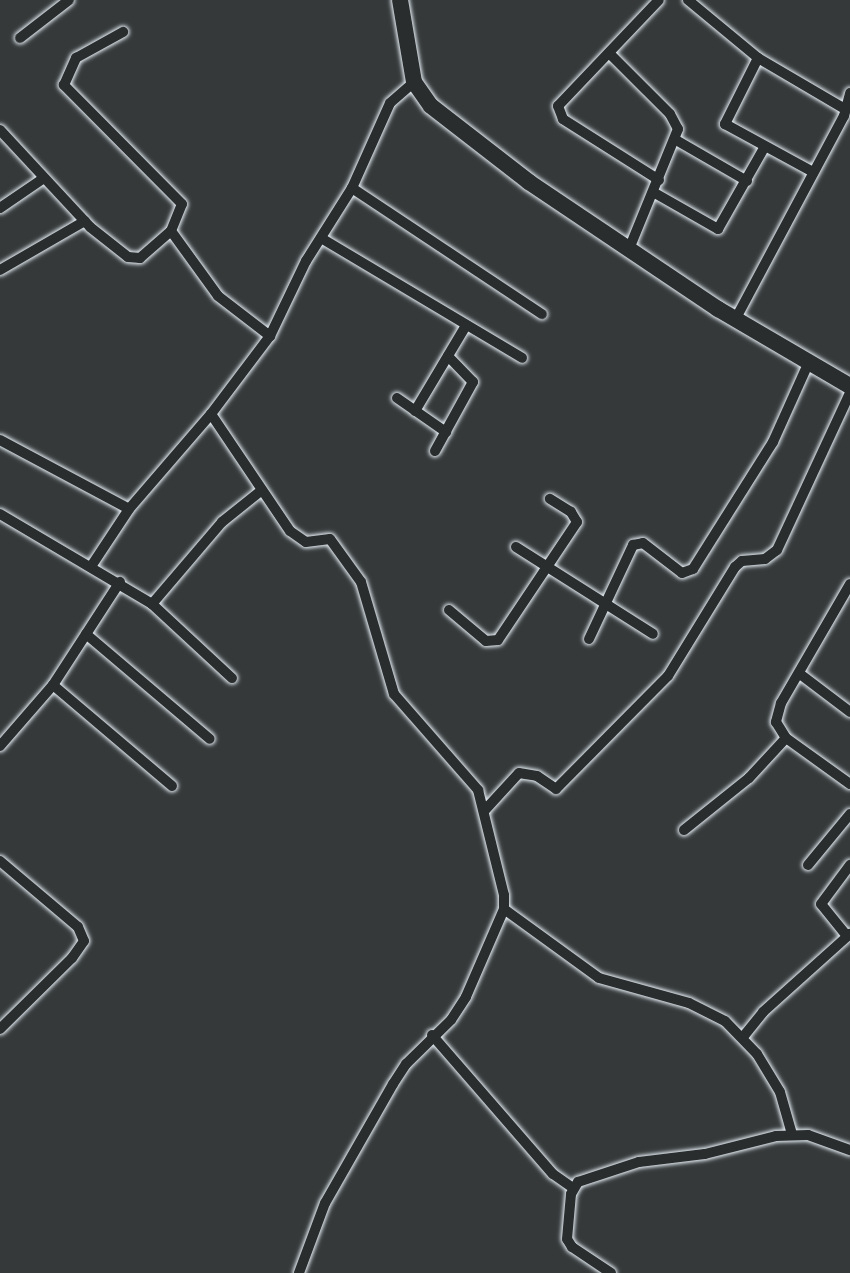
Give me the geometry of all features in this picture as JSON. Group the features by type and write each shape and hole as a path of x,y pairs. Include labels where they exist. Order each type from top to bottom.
{"main road":[{"path":"400,0 414,82 441,114 629,249 734,320 850,386"}],"street":[{"path":"20,38 69,0 81,0"},
{"path":"659,0 562,99 558,113 659,180"},
{"path":"688,0 758,58 845,109"},
{"path":"2,136 85,221 134,260 171,231 183,204 64,85 76,58 123,32"},
{"path":"609,53 675,121 676,140 629,249"},
{"path":"758,58 725,124 764,148 813,172"},
{"path":"92,565 129,509 211,414 270,336 321,238 352,188 390,103 414,82"},
{"path":"734,320 813,172 845,109 850,93"},
{"path":"676,140 747,181"},
{"path":"653,192 718,229 764,148"},
{"path":"0,208 44,178"},
{"path":"352,188 542,314"},
{"path":"0,270 85,221"},
{"path":"171,231 218,296 270,336"},
{"path":"321,238 465,327 522,358"},
{"path":"415,411 465,327"},
{"path":"435,451 473,382 448,356"},
{"path":"589,639 637,543 682,573 693,569 773,442 809,362"},
{"path":"485,810 519,773 537,776 555,789 668,677 735,567 742,561 765,559 777,550 850,393"},
{"path":"397,398 446,432"},
{"path":"211,414 298,539 306,542 330,539 361,582 394,694 464,769 485,810 504,909 466,997 451,1020 432,1035 406,1064 335,1182 299,1273"},
{"path":"0,440 129,509"},
{"path":"152,604 222,522 262,490"},
{"path":"449,610 492,643 504,634 577,522 571,512 550,499"},
{"path":"0,514 92,565 152,604 232,678"},
{"path":"516,547 607,601 653,634"},
{"path":"0,746 52,685 120,582"},
{"path":"850,584 776,714 775,722 786,738 850,785"},
{"path":"86,634 210,739"},
{"path":"800,674 850,712"},
{"path":"52,685 172,786"},
{"path":"684,830 749,778 786,738"},
{"path":"808,865 850,814"},
{"path":"0,860 78,927 84,941 72,958 0,1029"},
{"path":"743,1037 763,1012 848,935 821,904 850,865"},
{"path":"504,909 599,978 689,1003 725,1021 743,1037 780,1092 792,1134"},
{"path":"432,1035 553,1174 573,1188"},
{"path":"573,1188 605,1171 639,1161 698,1156 792,1134 821,1138 850,1150"},
{"path":"573,1188 569,1243 611,1273"}]}
